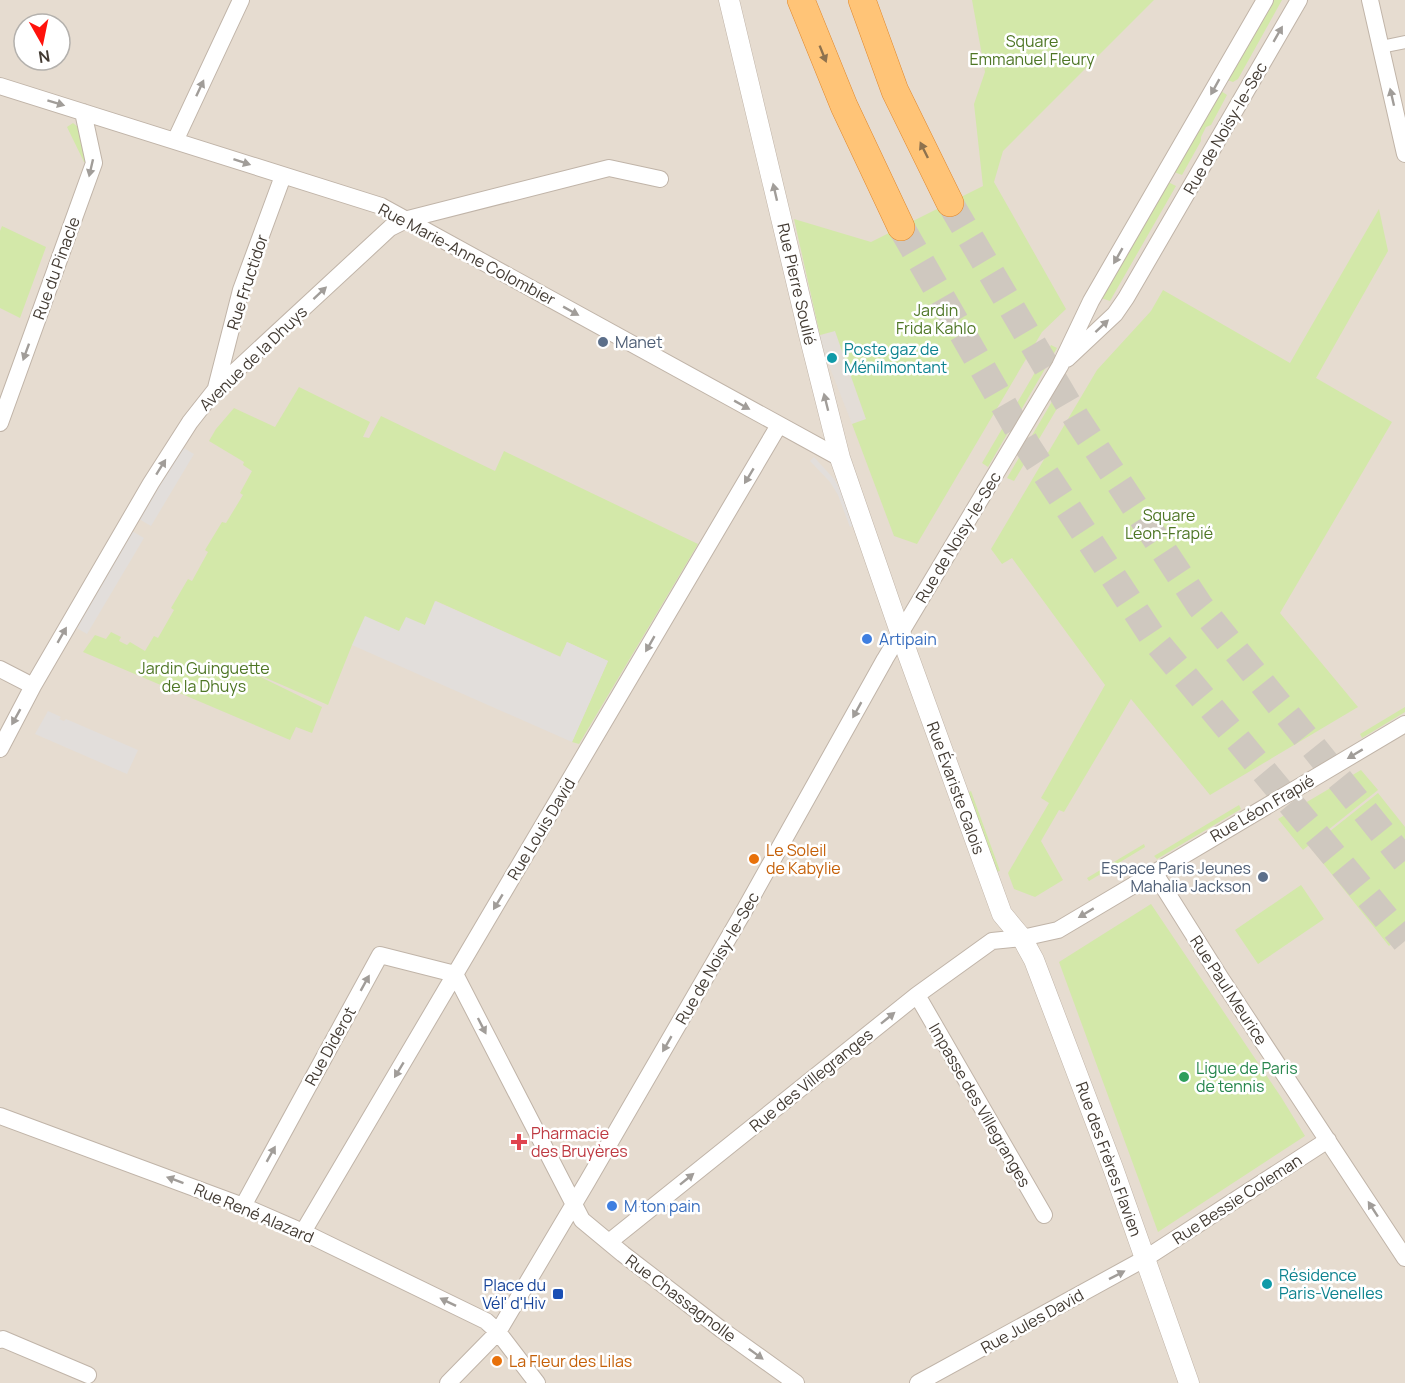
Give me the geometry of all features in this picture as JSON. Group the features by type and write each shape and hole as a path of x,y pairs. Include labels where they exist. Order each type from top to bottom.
{"highway":[{"path":"801,0 844,106 901,227"},
{"path":"862,0 895,91 950,203"}],"street":[{"path":"175,141 241,0"},
{"name":"Rue Pierre Soulié","path":"729,0 840,458 901,633"},
{"name":"Rue de Noisy-le-Sec","path":"448,1383 498,1332 573,1206 901,633 1060,366 1091,301 1265,0"},
{"name":"Rue de Noisy-le-Sec","path":"1060,366 1115,314 1126,298 1299,0"},
{"path":"1370,0 1405,154"},
{"path":"1381,47 1405,42"},
{"name":"Rue Marie-Anne Colombier","path":"0,86 381,206 840,458"},
{"name":"Rue du Pinacle","path":"0,423 94,163 83,112"},
{"name":"Avenue de la Dhuys","path":"0,749 33,686 151,483 190,422 216,389 390,228 408,219 609,168 660,180"},
{"name":"Rue Fructidor","path":"216,389 242,290 283,176"},
{"name":"Rue Louis David","path":"303,1232 779,425"},
{"name":"Rue Évariste Galois","path":"901,633 1002,914 1022,938"},
{"path":"0,669 33,686"},
{"name":"Rue Léon Frapié","path":"1022,938 1058,930 1405,724"},
{"name":"Rue Paul Meurice","path":"1154,872 1405,1258"},
{"name":"Rue des Villegranges","path":"609,1242 917,995 992,941 1022,938"},
{"name":"Rue des Frères Flavien","path":"1022,938 1034,960 1146,1258 1189,1383"},
{"name":"Rue Diderot","path":"243,1206 380,955 455,974"},
{"name":"Rue Chassagnolle","path":"455,974 582,1220 722,1330 796,1383"},
{"name":"Impasse des Villegranges","path":"917,995 1044,1215"},
{"name":"Rue René Alazard","path":"0,1116 243,1206 303,1232 486,1321 498,1332 537,1383"},
{"name":"Rue Bessie Coleman","path":"1146,1258 1328,1140"},
{"name":"Rue Jules David","path":"918,1383 1146,1258"},
{"path":"0,1340 88,1375"}],"shaded area":[{"path":"0,0 1405,0 1405,1383 0,1383"},
{"path":"835,330 866,419 852,424 823,350 820,336"},
{"path":"182,447 194,454 151,526 139,519"},
{"path":"814,457 834,479 843,494 854,525 850,527 838,495 830,482 810,461"},
{"path":"132,531 144,538 87,634 75,627"},
{"path":"435,601 560,657 567,642 608,661 572,742 352,645 365,616 399,631 406,617 425,625"},
{"path":"48,711 61,717 59,719 64,721 66,719 138,750 127,774 35,734"}],"green space":[{"name":"Jardin Frida Kahlo","path":"972,0 1154,0 1003,151 994,182 1066,309 1042,332 917,544 894,536 852,424 866,419 835,331 820,335 794,219 871,242 983,186 974,104 985,72"},
{"path":"1271,0 1282,0 1238,79 1233,82 1227,80"},
{"path":"1221,91 1227,95 1211,125 1206,127 1182,175 1174,172"},
{"path":"73,123 79,128 86,163 67,127"},
{"path":"1168,182 1176,186 1110,301 1101,298"},
{"name":"Square Léon-Frapié","path":"1379,209 1388,251 1316,378 1392,422 1280,613 1358,707 1210,795 1131,699 1064,812 1059,810 1041,841 1063,880 1035,897 1014,889 1008,873 1049,803 1041,798 1105,685 1012,558 1002,564 991,549 1097,370 1151,311 1163,290 1290,363"},
{"path":"2,226 46,247 20,318 0,308 0,231"},
{"path":"1051,345 1057,348 988,467 982,463"},
{"path":"1064,381 1071,385 1014,481 1007,478"},
{"name":"Jardin Guinguette de la Dhuys","path":"299,387 370,422 363,437 369,438 381,416 495,471 504,451 698,544 579,744 572,742 608,661 567,642 561,657 436,601 425,625 352,645 328,705 234,664 322,707 312,733 296,727 290,740 83,652 95,635 106,639 111,632 121,637 119,641 127,645 130,642 145,651 154,636 158,638 174,610 171,608 188,579 192,581 208,552 205,550 222,522 226,523 243,495 240,493 252,471 243,465 244,462 209,441 234,408 275,427"},
{"path":"1405,707 1405,712 1362,738 1360,734"},
{"path":"1361,770 1378,790 1303,850 1278,819"},
{"path":"971,791 1000,871 995,872 967,793"},
{"path":"1378,793 1405,827 1405,933 1389,946 1310,847"},
{"path":"1239,805 1241,809 1157,859 1154,856"},
{"path":"1144,844 1145,847 1089,881 1087,878"},
{"path":"1301,885 1324,919 1258,964 1235,930"},
{"name":"Ligue de Paris de tennis","path":"1151,904 1305,1136 1158,1232 1059,962"}],"tunnel":[{"path":"950,203 1077,419 1200,606 1405,861"},
{"path":"901,227 1028,447 1154,639 1405,941"}],"place":[{"name":"Manet","path":"603,342"},
{"name":"Poste gaz de Ménilmontant","path":"832,358"},
{"name":"Artipain","path":"867,639"},
{"name":"Le Soleil de Kabylie","path":"754,859"},
{"name":"Espace Paris Jeunes Mahalia Jackson","path":"1263,877"},
{"name":"Ligue de Paris de tennis","path":"1184,1077"},
{"name":"Pharmacie des Bruyères","path":"519,1142"},
{"name":"M ton pain","path":"612,1206"},
{"name":"Résidence Paris-Venelles","path":"1267,1284"},
{"name":"Place du Vél' d'Hiv","path":"558,1294"},
{"name":"La Fleur des Lilas","path":"497,1361"}],"park label":[{"name":"Square Emmanuel Fleury","path":"1032,50"}]}
